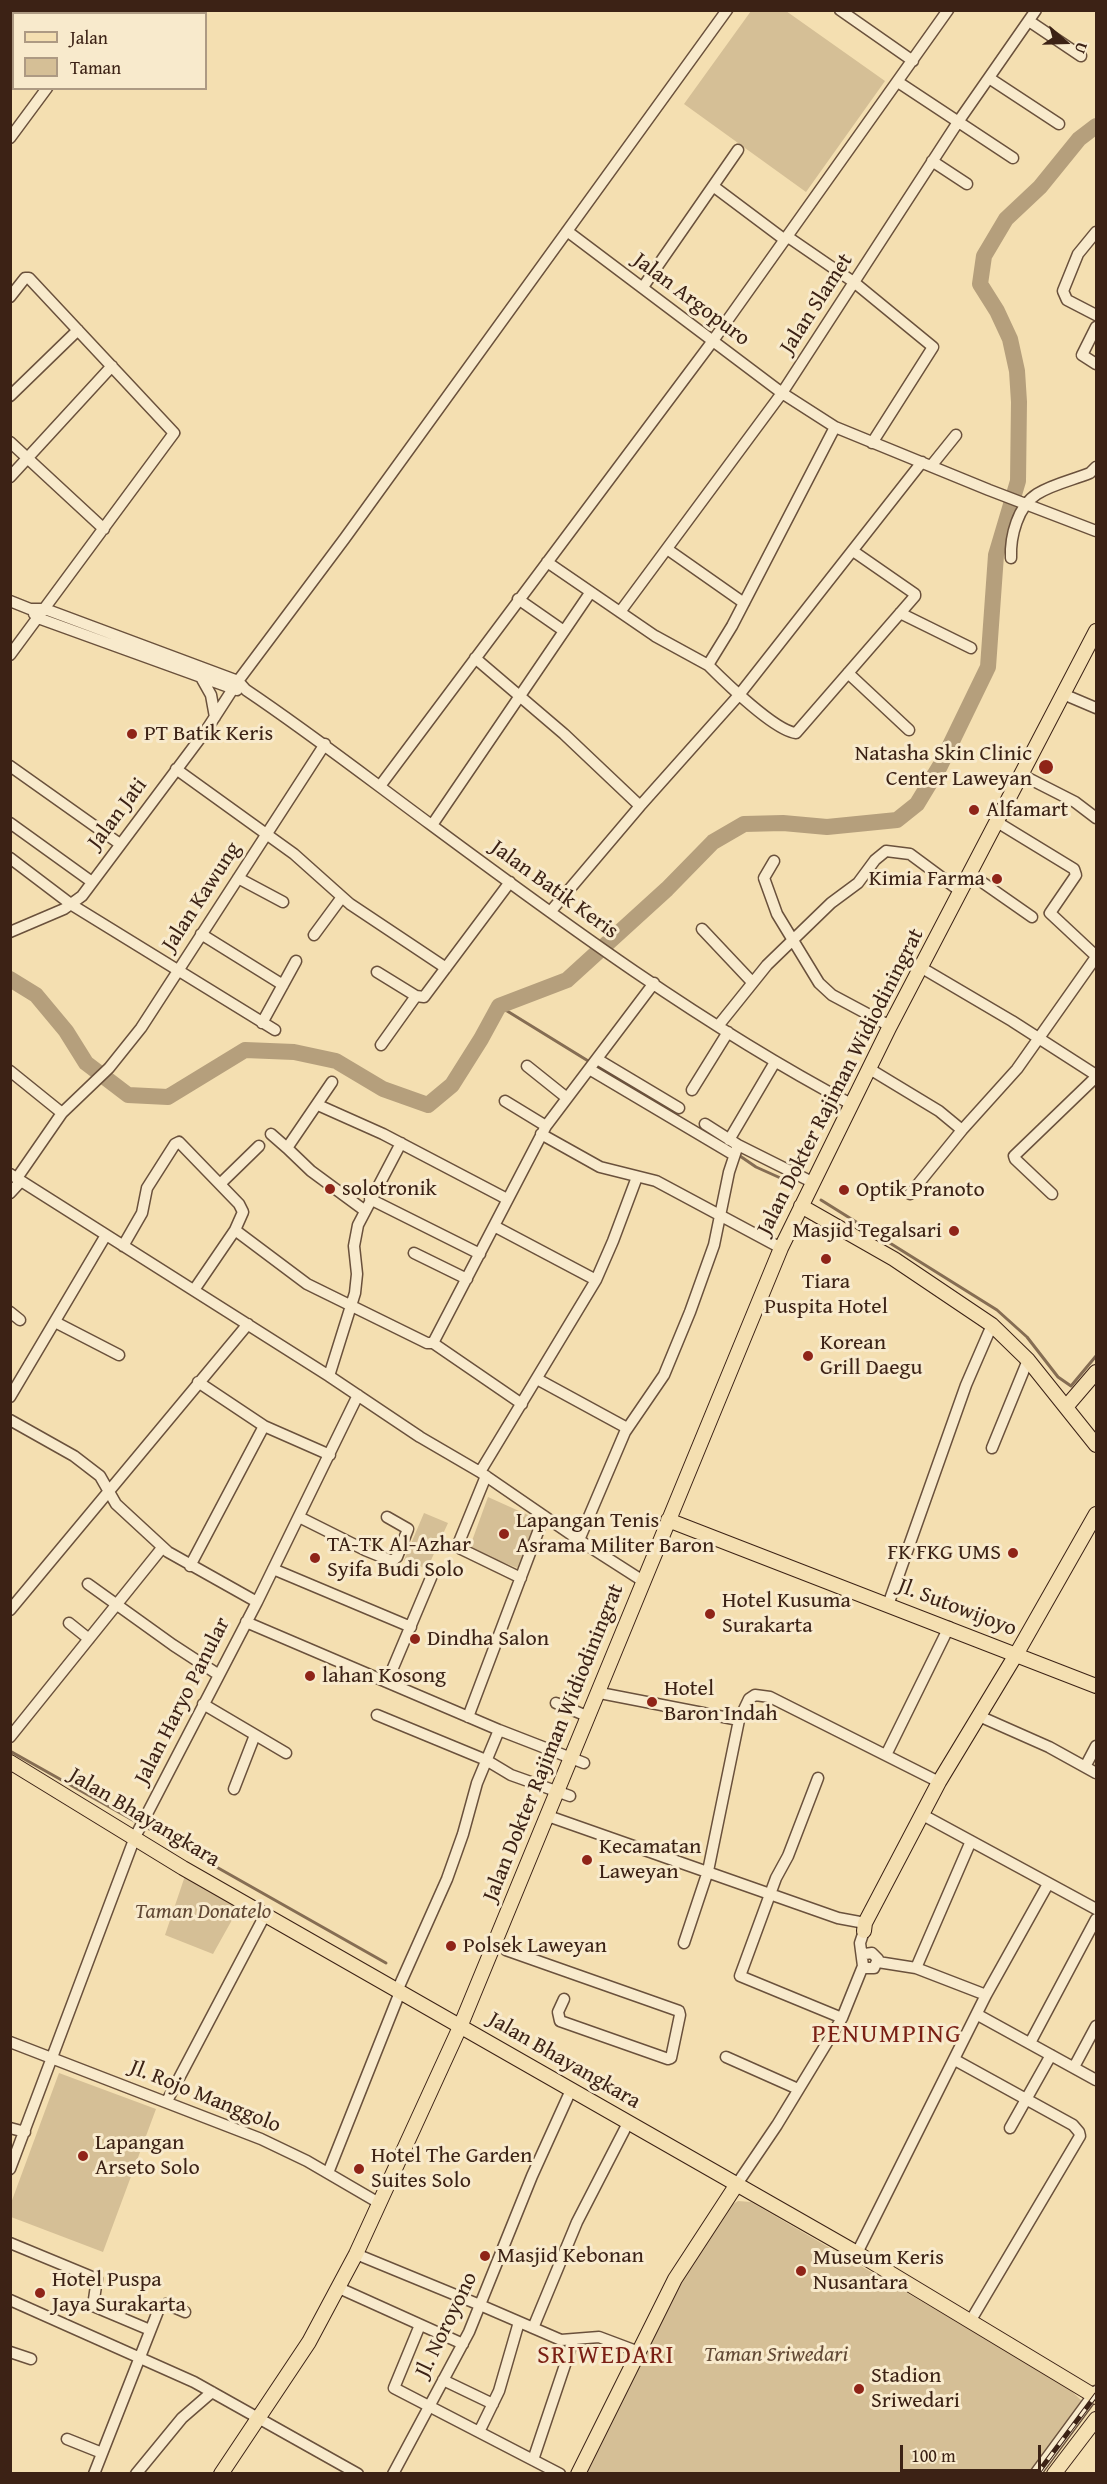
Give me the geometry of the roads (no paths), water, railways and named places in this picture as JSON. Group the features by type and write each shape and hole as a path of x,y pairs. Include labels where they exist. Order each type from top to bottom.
{"main road":[{"name":"Jalan Dokter Rajiman Widiodiningrat","path":"221,2474 309,2342 356,2254 460,2026 548,1816 564,1794 578,1761 589,1717 781,1248 868,1068 1096,631"},
{"path":"801,1206 894,1259 992,1325 1028,1360 1096,1445"},
{"path":"1066,1407 1096,1371"},
{"path":"864,1927 921,1814 1096,1514"},
{"name":"Jl. Sutowijoyo","path":"668,1520 1017,1653 1096,1686"},
{"name":"Jalan Bhayangkara","path":"10,1762 137,1833 265,1915 737,2184 1096,2394"},
{"path":"578,2474 689,2255 737,2184"},
{"path":"1060,2471 1096,2418"}],"street":[{"name":"Jalan Jati","path":"10,932 72,905 82,896 215,717 235,685 345,538 727,10"},
{"path":"840,10 913,61"},
{"path":"380,786 712,342 948,10"},
{"name":"Jalan Slamet","path":"620,612 782,393 957,122 1036,10"},
{"path":"1029,21 1082,56"},
{"path":"989,78 1059,124"},
{"path":"898,82 1013,158"},
{"path":"10,138 46,90"},
{"path":"643,287 738,150"},
{"path":"932,161 967,184"},
{"path":"713,186 855,283 933,347 872,443"},
{"name":"Jalan Argopuro","path":"567,231 712,342 782,393 835,427 1096,531"},
{"path":"1096,232 1078,254 1063,291 1067,300 1096,315"},
{"path":"10,297 28,278 174,433 10,655"},
{"path":"1096,327 1082,355 1096,364"},
{"path":"10,396 78,330"},
{"path":"10,477 112,366"},
{"path":"708,665 744,603 835,427"},
{"path":"551,911 640,806 739,695 853,551 927,464 956,435"},
{"path":"10,442 104,529"},
{"path":"1011,558 1022,503 1036,494 1090,473 1096,467"},
{"path":"667,549 744,603"},
{"path":"547,562 655,636 708,665 739,695 794,733 914,598 915,594 853,551"},
{"path":"432,825 590,593"},
{"path":"518,599 564,632"},
{"path":"10,601 103,637 154,662 202,679 235,685"},
{"path":"900,613 971,648"},
{"path":"103,637 159,651 235,685"},
{"path":"154,662 159,651"},
{"path":"476,658 521,696 640,806"},
{"path":"848,673 909,730"},
{"path":"202,679 211,695 215,717"},
{"name":"Jalan Batik Keris","path":"235,685 246,690 325,744 611,955 775,1062 851,1104"},
{"path":"1063,694 1096,708"},
{"name":"Jalan Kawung","path":"10,1193 16,1178 62,1113 109,1068 129,1044 325,744"},
{"path":"10,766 120,844"},
{"path":"176,769 305,863 342,897 446,968"},
{"path":"1022,775 1075,802 1096,818"},
{"path":"910,1194 962,1130 1017,1069 1096,956 1050,914 1076,875 1074,868 997,822"},
{"path":"10,823 92,882"},
{"path":"718,1026 752,982 831,903 858,883 875,860 886,851 910,854 960,891"},
{"path":"10,858 72,905 275,1030"},
{"path":"774,861 764,878 777,914 813,976 824,989 890,1026"},
{"path":"969,873 1032,917"},
{"path":"238,878 283,902"},
{"path":"377,972 416,996 426,996 510,882"},
{"path":"314,935 342,897"},
{"path":"702,929 752,982"},
{"path":"201,934 282,985"},
{"path":"262,1023 296,961"},
{"path":"922,968 995,1010 1096,1076 1014,1156 1052,1194"},
{"path":"433,1343 543,1130 654,983"},
{"path":"381,1045 416,996"},
{"path":"692,1090 728,1032"},
{"path":"579,1540 627,1428 664,1375 708,1265 734,1149 775,1062"},
{"path":"593,1064 679,1108"},
{"path":"593,1064 734,1149 812,1182"},
{"path":"527,1066 567,1098"},
{"path":"868,1068 939,1111 962,1130"},
{"path":"10,1071 62,1113"},
{"path":"287,1148 332,1082"},
{"path":"506,1101 543,1130 600,1167 656,1181 719,1217 781,1248"},
{"path":"318,1105 401,1143 507,1199"},
{"path":"705,1124 734,1149"},
{"path":"271,1134 311,1171 364,1210"},
{"path":"123,1246 142,1213 147,1188 177,1141 242,1208 242,1217 194,1290"},
{"path":"329,1376 357,1283 355,1237 364,1210 401,1143"},
{"path":"220,1184 259,1146"},
{"path":"521,1578 457,1547 483,1474 596,1280 637,1177"},
{"path":"16,1178 248,1324 420,1437 483,1474 643,1581"},
{"path":"370,1199 480,1254"},
{"path":"494,1226 596,1280"},
{"path":"234,1230 292,1275 351,1307 433,1343 522,1404"},
{"path":"10,1397 105,1235"},
{"path":"414,1253 467,1279"},
{"path":"10,1312 20,1320"},
{"path":"55,1322 119,1355"},
{"path":"12,1605 248,1324"},
{"path":"888,1605 966,1385 992,1325"},
{"path":"992,1448 1028,1360"},
{"path":"537,1378 627,1428"},
{"path":"198,1382 264,1426 330,1455"},
{"name":"Jalan Haryo Panular","path":"10,2169 137,1833 273,1569 358,1395"},
{"path":"10,1420 74,1456 100,1476 116,1504 162,1548 256,1602"},
{"path":"190,1566 264,1426"},
{"path":"468,1717 544,1516"},
{"path":"299,1517 392,1561 397,1557 408,1529 387,1517"},
{"path":"10,1737 162,1548"},
{"path":"273,1569 411,1627"},
{"path":"387,1682 433,1573"},
{"path":"88,1584 219,1675"},
{"path":"246,1622 499,1730 578,1761"},
{"path":"69,1623 89,1639"},
{"path":"886,1755 949,1627"},
{"path":"600,1693 740,1720"},
{"path":"684,1943 708,1871 740,1720 749,1699 755,1695 762,1695 939,1782"},
{"path":"556,1703 589,1717"},
{"path":"203,1704 286,1753"},
{"path":"377,1715 486,1760 505,1772 564,1794"},
{"path":"979,1716 1049,1747 1096,1773"},
{"path":"328,2173 399,1992 450,1871 486,1760 499,1730"},
{"path":"234,1789 255,1735"},
{"path":"1085,1767 1096,1746"},
{"path":"818,1778 770,1894 740,1976 842,2018"},
{"path":"921,1814 1096,1909"},
{"path":"548,1816 864,1927 860,1943 868,1961"},
{"path":"916,1968 971,1841"},
{"path":"856,2253 978,2015 986,1995 1048,1884"},
{"path":"167,2101 265,1915"},
{"path":"1030,2043 1096,1918"},
{"path":"506,1950 679,2011 671,2058 668,2059 560,2021 558,2012 564,1999"},
{"path":"868,1961 916,1968 986,1995"},
{"path":"737,2184 777,2125 842,2018 853,1995 859,1972 868,1961"},
{"path":"978,2015 1096,2080"},
{"path":"1074,2067 1096,2026"},
{"name":"Jl. Rojo Manggolo","path":"10,2042 261,2139 328,2173 379,2203"},
{"path":"1010,2127 1051,2055"},
{"path":"726,2057 798,2089"},
{"path":"955,2060 1073,2125 1079,2132 1078,2141 971,2320"},
{"name":"Jl. Noroyono","path":"393,2474 463,2344 532,2176 571,2090"},
{"path":"533,2328 577,2222 628,2122"},
{"path":"10,2128 25,2132"},
{"path":"10,2243 97,2279 93,2306 150,2331"},
{"path":"356,2254 555,2338 573,2341 584,2337 598,2337 639,2352"},
{"path":"339,2288 463,2344"},
{"path":"10,2300 212,2392 358,2474"},
{"path":"94,2474 139,2357 162,2305 185,2312"},
{"path":"479,2432 493,2404 519,2322"},
{"path":"420,2325 393,2388 560,2474"},
{"path":"533,2460 573,2341"},
{"path":"10,2352 30,2359"},
{"path":"443,2380 493,2404"},
{"path":"136,2474 182,2418 212,2392"},
{"path":"1035,2474 1096,2394"},
{"path":"68,2439 102,2453"}],"waterway":[{"path":"10,979 36,995 66,1031 86,1063 128,1095 168,1097 245,1050 294,1052 336,1061 383,1089 428,1105 452,1085 499,1006 567,980 667,889 713,842 744,824 783,823 827,827 897,820 917,804 940,766 988,667 996,555 1018,481 1017,371 1010,339 997,311 980,284 984,256 1006,219 1040,187 1079,139 1096,126"},
{"path":"499,1006 658,1104"},
{"path":"737,1154 756,1167 796,1185"},
{"path":"821,1200 997,1310 1027,1337 1058,1377 1071,1386 1096,1356"},
{"path":"10,1751 138,1823"},
{"path":"144,1826 386,1963"}],"railway":[{"path":"1037,2474 1096,2395"}],"place":[{"name":"PT Batik Keris","path":"132,734"},
{"name":"Natasha Skin Clinic Center Laweyan","path":"1046,767"},
{"name":"Alfamart","path":"974,810"},
{"name":"Kimia Farma","path":"997,879"},
{"name":"solotronik","path":"330,1189"},
{"name":"Optik Pranoto","path":"844,1190"},
{"name":"Masjid Tegalsari","path":"954,1231"},
{"name":"Tiara Puspita Hotel","path":"826,1259"},
{"name":"Korean Grill Daegu","path":"808,1356"},
{"name":"Lapangan Tenis Asrama Militer Baron","path":"504,1534"},
{"name":"FK FKG UMS","path":"1013,1553"},
{"name":"TA-TK Al-Azhar Syifa Budi Solo","path":"315,1558"},
{"name":"Hotel Kusuma Surakarta","path":"710,1614"},
{"name":"Dindha Salon","path":"415,1639"},
{"name":"lahan Kosong","path":"310,1676"},
{"name":"Hotel Baron Indah","path":"652,1702"},
{"name":"Kecamatan Laweyan","path":"587,1860"},
{"name":"Polsek Laweyan","path":"451,1946"},
{"name":"Lapangan Arseto Solo","path":"83,2156"},
{"name":"Hotel The Garden Suites Solo","path":"359,2169"},
{"name":"Masjid Kebonan","path":"485,2256"},
{"name":"Museum Keris Nusantara","path":"801,2271"},
{"name":"Hotel Puspa Jaya Surakarta","path":"40,2293"},
{"name":"Stadion Sriwedari","path":"859,2389"}],"district":[{"name":"PENUMPING","path":"887,2035"},
{"name":"SRIWEDARI","path":"606,2356"}],"park label":[{"name":"Taman Donatelo","path":"203,1912"},
{"name":"Taman Sriwedari","path":"776,2355"}]}
